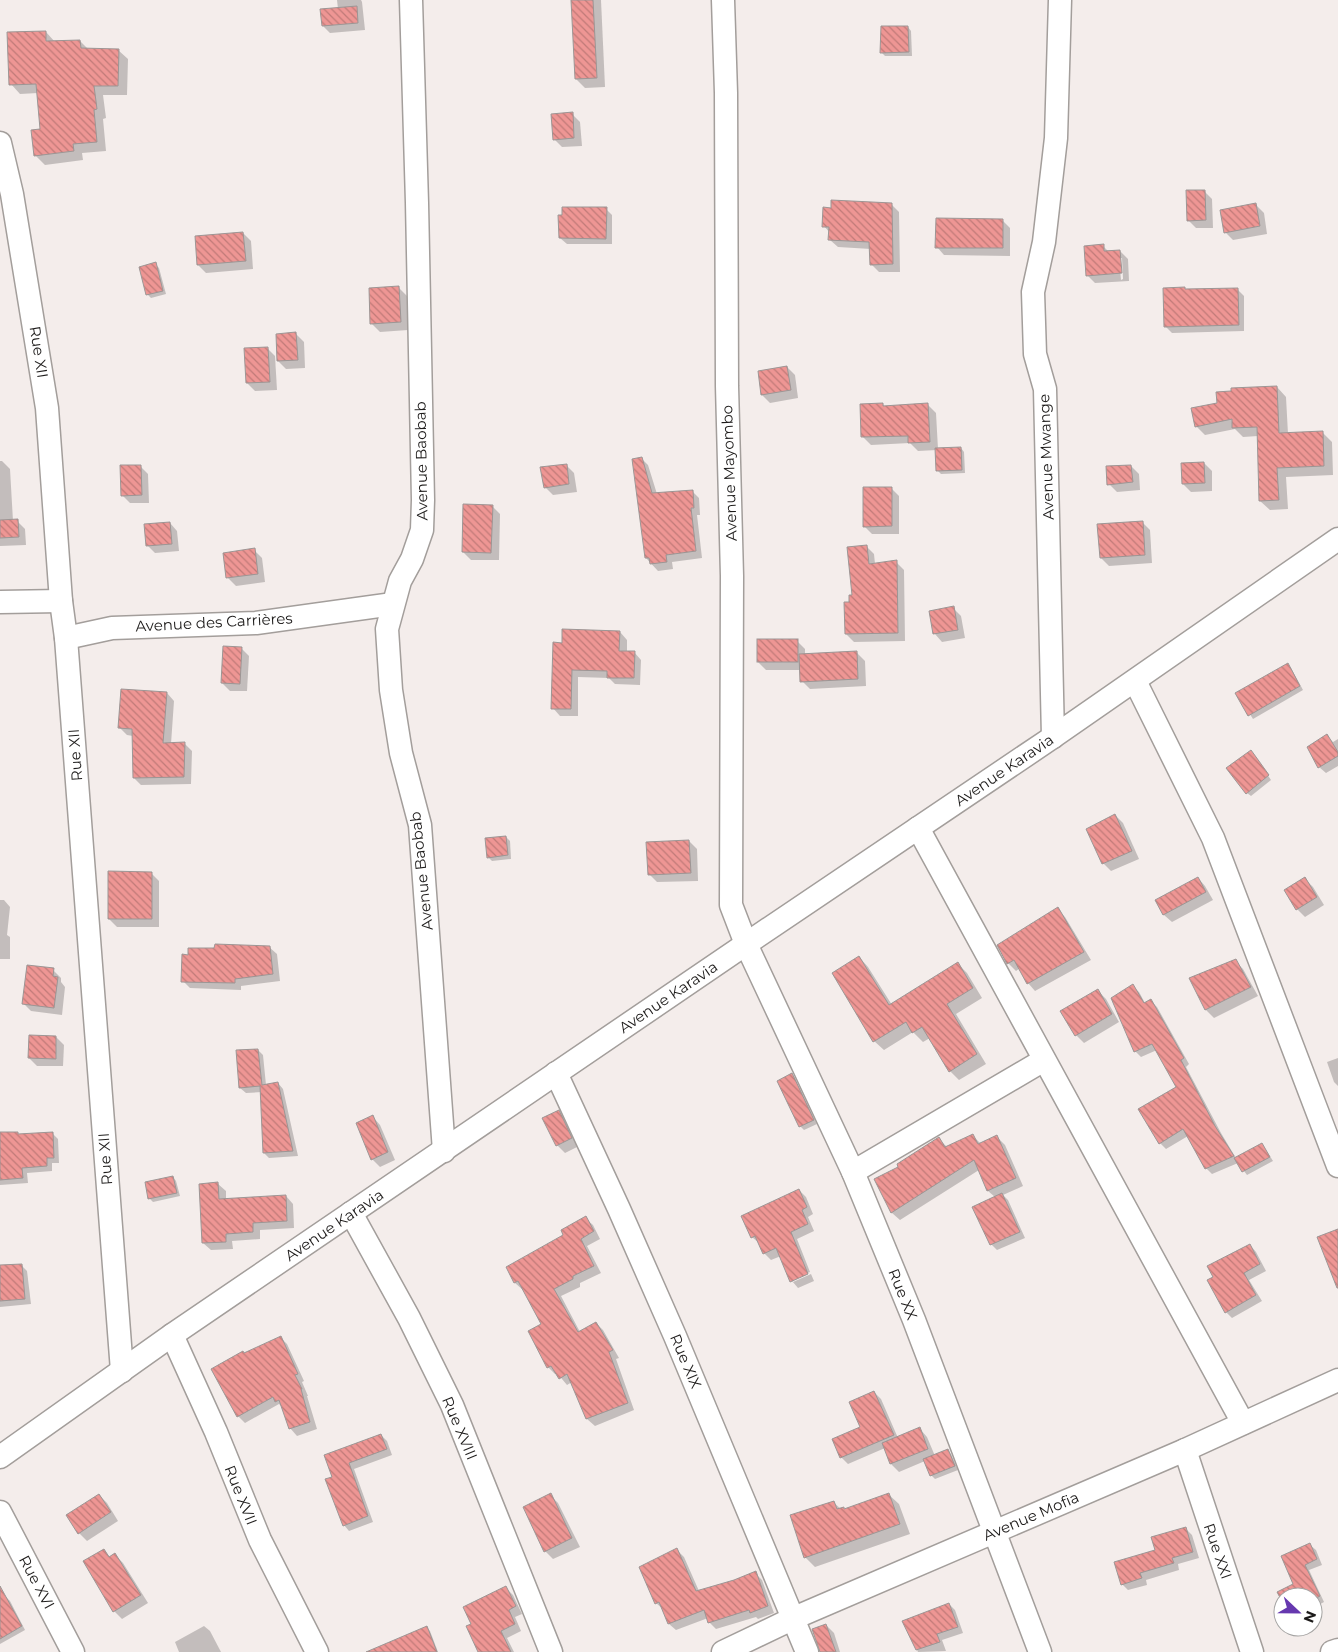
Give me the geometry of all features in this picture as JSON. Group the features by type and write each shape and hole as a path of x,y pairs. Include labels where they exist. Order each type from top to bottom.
{"street":[{"name":"Avenue Baobab","path":"411,0 423,500 422,530 412,558 400,581 387,629 391,690 401,753 420,825 444,1151"},
{"name":"Avenue Mayombo","path":"723,0 726,93 727,386 732,576 731,905 746,944"},
{"name":"Avenue Mwange","path":"1053,737 1045,390 1035,354 1033,292 1044,242 1056,138 1060,0"},
{"name":"Rue XII","path":"0,143 12,194 47,408 122,1371"},
{"name":"Avenue Karavia","path":"0,1457 350,1212 444,1151 746,944 1136,681 1338,539"},
{"path":"0,602 61,600"},
{"name":"Avenue des Carrières","path":"66,638 112,628 256,623 394,604"},
{"path":"1136,681 1213,838 1338,1166"},
{"path":"918,828 1243,1423"},
{"name":"Rue XX","path":"746,944 853,1172 914,1320 1040,1652"},
{"path":"853,1172 1044,1060"},
{"name":"Rue XIX","path":"556,1074 676,1336 807,1652"},
{"name":"Rue XVIII","path":"350,1212 409,1318 452,1405 551,1652"},
{"name":"Rue XVII","path":"172,1335 216,1432 260,1540 317,1652"},
{"name":"Avenue Mofia","path":"723,1652 794,1618 1185,1450 1338,1380"},
{"name":"Rue XXI","path":"1185,1450 1252,1652"},
{"name":"Rue XVI","path":"0,1512 73,1652"},
{"path":"1332,1652 1338,1650"}],"building":[{"path":"571,0 593,0 597,78 575,79"},
{"path":"357,6 358,23 322,26 320,9"},
{"path":"881,26 908,26 909,52 880,53"},
{"path":"46,31 46,41 80,40 81,48 119,49 118,86 94,86 97,109 94,110 97,142 73,144 74,151 34,156 31,130 40,129 36,84 9,85 7,32"},
{"path":"573,112 574,138 553,140 551,114"},
{"path":"1186,190 1205,190 1206,220 1187,221"},
{"path":"831,200 892,203 893,264 870,265 869,242 828,240 829,227 822,227 823,207 831,208"},
{"path":"1256,203 1260,226 1224,233 1220,210"},
{"path":"562,207 607,207 606,239 559,238 558,215 562,215"},
{"path":"936,218 1003,219 1003,248 935,248"},
{"path":"243,232 246,261 197,265 195,236"},
{"path":"1104,244 1104,251 1120,250 1122,273 1086,276 1084,246"},
{"path":"156,262 163,291 146,295 139,267"},
{"path":"399,286 401,322 370,324 369,288"},
{"path":"1185,287 1185,289 1238,288 1239,325 1164,327 1163,288"},
{"path":"296,332 298,360 277,361 276,334"},
{"path":"268,347 270,382 246,383 244,348"},
{"path":"787,366 791,390 761,395 758,371"},
{"path":"1277,386 1279,433 1323,431 1324,466 1277,468 1279,500 1259,501 1257,427 1232,428 1232,419 1195,427 1191,408 1217,403 1216,392 1231,391 1231,388"},
{"path":"883,403 883,406 928,403 930,442 908,443 908,436 861,437 860,404"},
{"path":"961,447 962,470 936,471 935,448"},
{"path":"642,457 652,493 693,490 694,508 691,508 696,551 666,555 667,562 650,564 649,558 645,558 632,459"},
{"path":"1204,462 1205,483 1182,484 1181,463"},
{"path":"567,464 569,484 544,488 540,467"},
{"path":"120,465 141,465 142,495 121,496"},
{"path":"1131,465 1133,482 1107,485 1106,466"},
{"path":"863,487 892,487 892,526 863,527"},
{"path":"463,504 493,505 491,553 462,552"},
{"path":"18,519 19,537 0,538 0,520"},
{"path":"1143,521 1145,555 1100,558 1097,524"},
{"path":"170,522 172,544 146,546 144,524"},
{"path":"867,545 869,564 897,560 898,633 845,634 844,602 849,602 849,595 852,595 847,547"},
{"path":"255,548 258,574 226,578 223,553"},
{"path":"954,606 958,630 933,634 929,611"},
{"path":"562,629 620,631 619,651 635,651 634,678 607,678 607,671 572,670 571,709 551,709 553,642 562,643"},
{"path":"757,639 798,639 798,662 757,662"},
{"path":"223,646 242,647 240,684 221,683"},
{"path":"857,651 858,679 800,682 799,654"},
{"path":"1288,663 1300,686 1248,716 1235,693"},
{"path":"121,689 167,692 163,743 185,742 184,777 133,778 132,729 118,728"},
{"path":"1327,734 1338,752 1338,756 1318,768 1307,747"},
{"path":"1251,750 1269,775 1246,794 1226,768"},
{"path":"1115,814 1132,851 1102,864 1086,829"},
{"path":"506,836 508,855 487,858 485,838"},
{"path":"689,840 691,873 648,875 646,842"},
{"path":"108,871 152,872 152,919 108,919"},
{"path":"1198,877 1206,892 1163,915 1155,900"},
{"path":"1305,877 1317,897 1296,910 1284,890"},
{"path":"1058,907 1084,952 1027,984 1014,960 1007,964 997,945"},
{"path":"215,944 270,946 273,974 235,979 235,983 181,982 182,954 188,955 188,948 214,948"},
{"path":"859,956 889,1005 958,962 973,988 947,1004 977,1054 949,1072 922,1027 912,1033 906,1022 873,1042 832,973"},
{"path":"1236,959 1251,987 1205,1010 1189,978"},
{"path":"27,965 54,968 53,976 58,977 54,1008 22,1004"},
{"path":"1133,984 1144,1003 1151,999 1184,1058 1181,1060 1215,1126 1234,1156 1205,1169 1183,1129 1159,1144 1138,1109 1176,1087 1152,1044 1134,1052 1111,998"},
{"path":"1098,989 1112,1014 1075,1036 1060,1011"},
{"path":"29,1035 56,1036 56,1059 28,1058"},
{"path":"258,1049 262,1085 278,1082 293,1151 263,1153 260,1086 239,1088 236,1050"},
{"path":"792,1073 814,1120 799,1127 777,1081"},
{"path":"559,1110 572,1138 556,1146 542,1118"},
{"path":"373,1115 388,1152 371,1160 356,1123"},
{"path":"0,1132 18,1132 18,1134 53,1132 54,1158 47,1158 47,1166 22,1168 23,1178 0,1180"},
{"path":"973,1134 978,1144 997,1135 1016,1178 987,1191 974,1160 891,1213 874,1179 898,1167 897,1164 939,1137 945,1147"},
{"path":"1262,1143 1270,1157 1242,1172 1234,1158"},
{"path":"173,1176 177,1193 148,1199 145,1182"},
{"path":"218,1182 219,1199 286,1195 287,1221 253,1223 253,1232 226,1234 226,1242 202,1243 199,1184"},
{"path":"799,1189 807,1207 802,1210 808,1224 791,1232 808,1274 790,1282 776,1248 763,1254 755,1236 751,1238 741,1216"},
{"path":"1002,1193 1020,1232 990,1245 972,1207"},
{"path":"586,1216 594,1231 581,1239 594,1266 573,1276 573,1279 554,1289 578,1332 596,1322 613,1350 609,1352 628,1403 586,1419 567,1374 559,1379 551,1366 547,1368 528,1331 541,1324 518,1281 514,1283 506,1267 563,1235 561,1230"},
{"path":"1338,1229 1338,1288 1337,1288 1317,1237"},
{"path":"1250,1244 1260,1264 1244,1273 1256,1295 1225,1313 1207,1280 1213,1277 1207,1266"},
{"path":"22,1264 25,1299 0,1301 0,1265"},
{"path":"281,1336 298,1374 295,1375 302,1389 310,1422 289,1429 279,1400 275,1402 273,1397 237,1417 211,1369 243,1351 244,1353"},
{"path":"874,1391 894,1435 840,1458 832,1439 860,1427 849,1402"},
{"path":"920,1427 928,1449 890,1464 882,1443"},
{"path":"381,1434 387,1449 349,1463 368,1516 343,1526 325,1479 332,1477 324,1455"},
{"path":"948,1449 955,1466 930,1476 923,1459"},
{"path":"551,1493 572,1538 544,1552 523,1507"},
{"path":"889,1493 900,1524 804,1558 790,1515 834,1501 837,1509 844,1507 844,1509"},
{"path":"99,1494 111,1512 78,1534 66,1515"},
{"path":"1186,1527 1193,1552 1172,1558 1174,1563 1140,1573 1142,1578 1121,1585 1114,1562 1155,1550 1151,1537"},
{"path":"1310,1543 1317,1559 1305,1565 1316,1587 1287,1587 1293,1584 1281,1556"},
{"path":"677,1548 696,1591 734,1580 756,1571 768,1606 750,1613 749,1610 708,1623 704,1610 668,1624 659,1602 655,1604 639,1567"},
{"path":"104,1549 109,1557 115,1553 141,1595 113,1612 83,1561"},
{"path":"0,1586 22,1626 0,1639"},
{"path":"506,1586 516,1606 509,1610 515,1624 501,1631 511,1652 478,1652 466,1626 471,1624 463,1607"},
{"path":"949,1603 958,1627 937,1634 940,1642 916,1650 902,1621"},
{"path":"826,1624 836,1652 820,1652 812,1629"},
{"path":"427,1626 437,1652 366,1652"}]}
